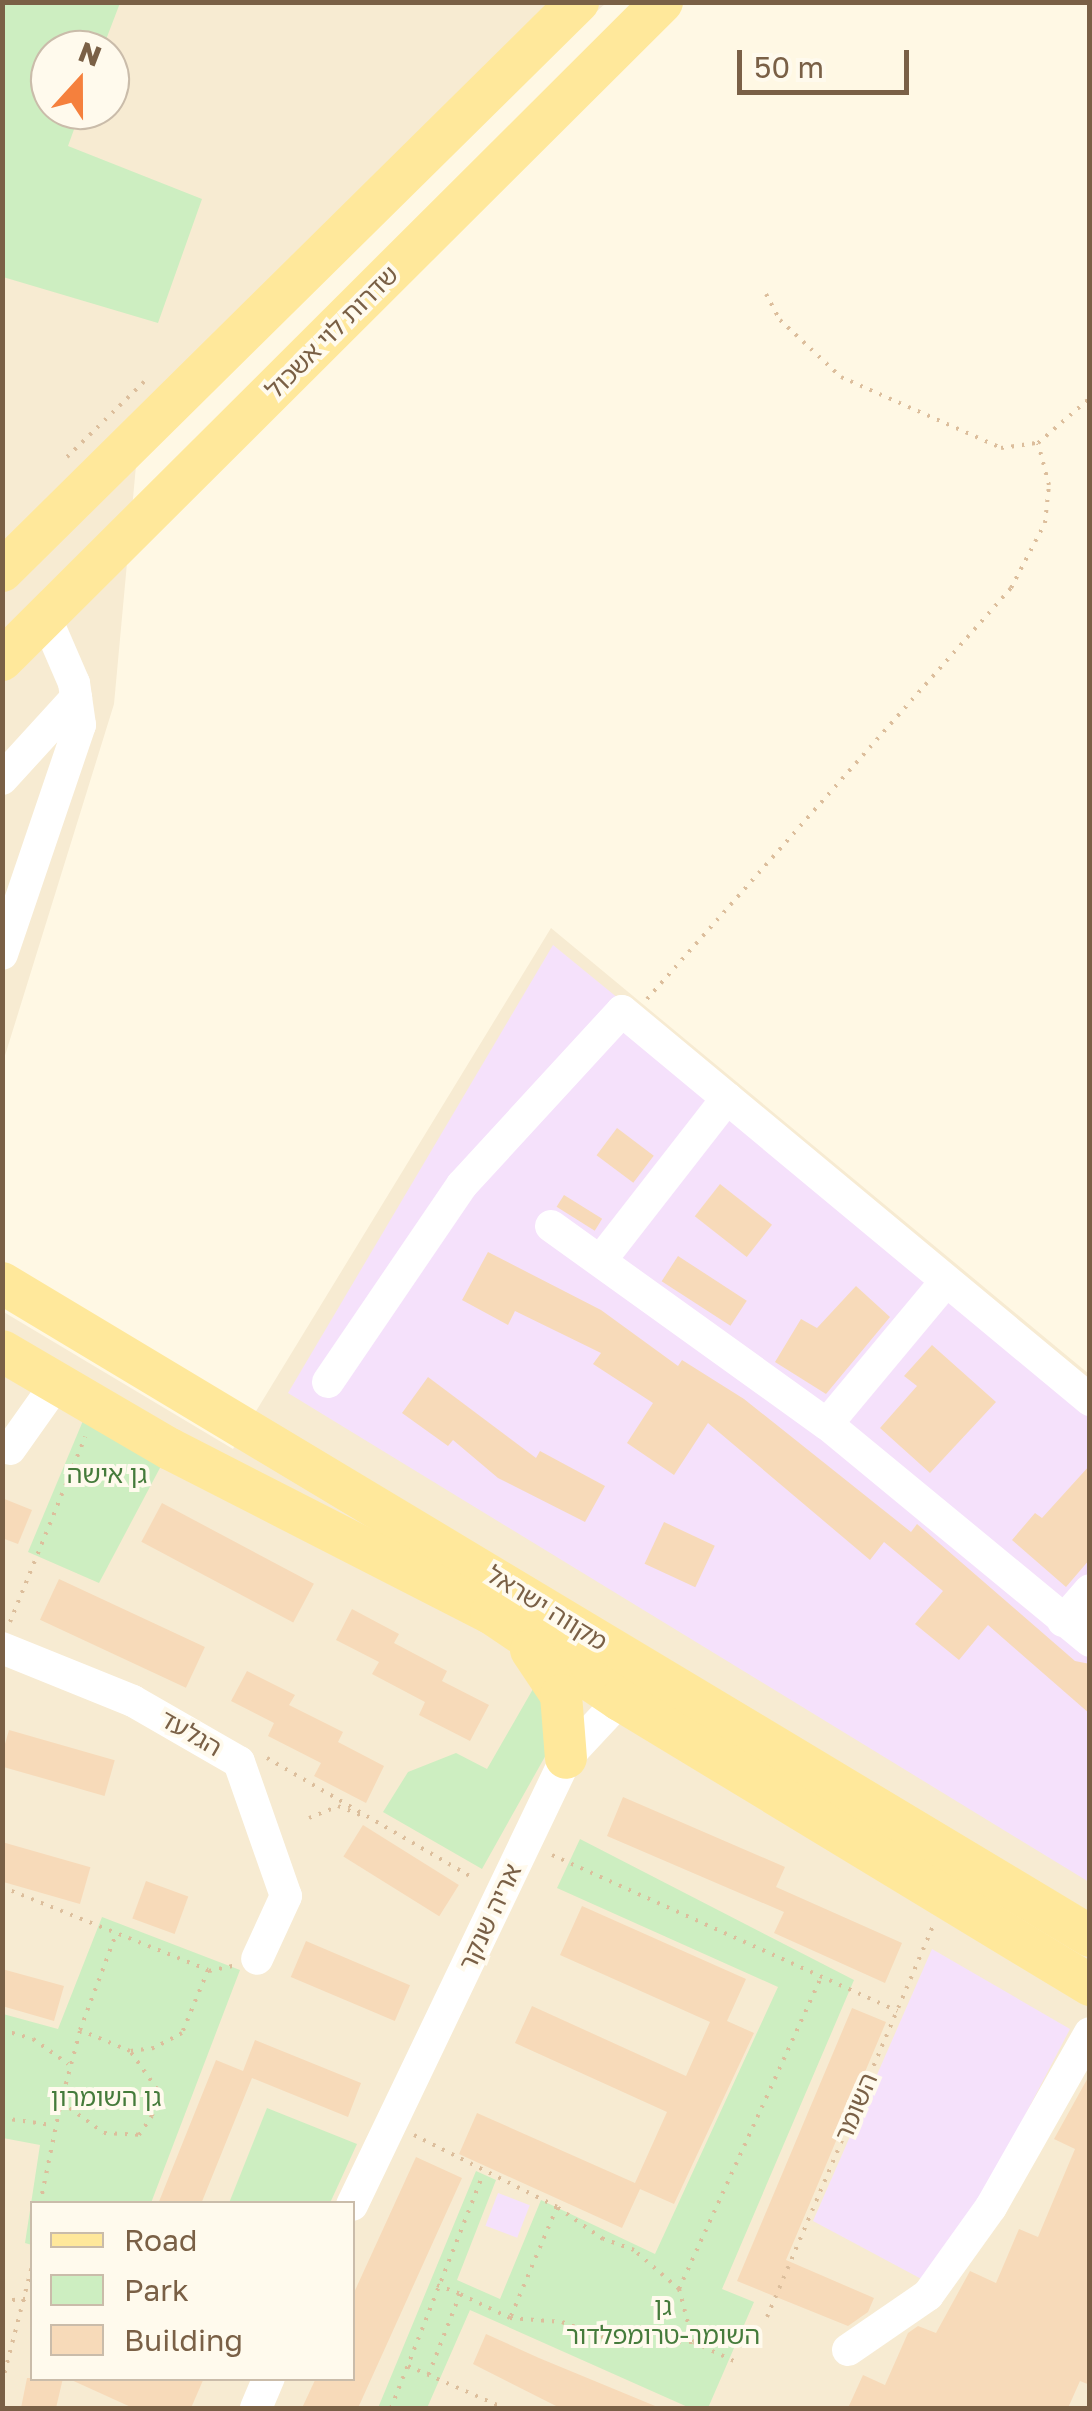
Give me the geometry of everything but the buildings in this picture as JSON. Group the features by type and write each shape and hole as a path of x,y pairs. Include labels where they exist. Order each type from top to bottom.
{"main road":[{"path":"2,571 578,2"},
{"name":"שדרות לוי אשכול","path":"2,660 662,2"},
{"name":"מקווה ישראל","path":"2,1283 1090,1936"},
{"path":"2,1316 301,1488 326,1526"},
{"name":"מקווה ישראל","path":"2,1351 98,1408 517,1629 620,1700 1090,1985"},
{"path":"301,1488 351,1490"},
{"path":"517,1629 561,1695 566,1758"}],"street":[{"path":"2,954 80,726 76,698 45,616"},
{"path":"3,777 76,698"},
{"path":"328,1382 462,1185 622,1011 1090,1400"},
{"path":"601,1260 727,1098"},
{"path":"551,1226 828,1424 1076,1631 1090,1590"},
{"path":"828,1424 946,1280"},
{"path":"10,1449 56,1384"},
{"name":"הגלעד","path":"5,1638 133,1701 239,1762 286,1896 257,1959"},
{"path":"620,1700 647,1688 680,1690"},
{"name":"אריה שנקר","path":"354,2201 566,1758 620,1700"},
{"path":"848,2350 928,2294 1030,2140 1090,2033"},
{"path":"256,2408 269,2381"}],"path":[{"path":"766,294 780,320 841,377 968,437 1001,448 1038,443 1090,398"},
{"path":"630,1018 1011,588 1046,523 1049,484 1038,443"},
{"path":"5,1638 98,1408"},
{"path":"309,1818 338,1806 385,1825 500,1895"},
{"path":"526,1842 897,2011"},
{"path":"2,1887 208,1970 182,2034 130,2051"},
{"name":"השומר","path":"767,2317 945,1897"},
{"path":"41,2201 68,2064 116,1934"},
{"path":"679,2289 820,1979"},
{"path":"2,2030 34,2039 68,2064"},
{"path":"61,2102 104,2133 139,2135 152,2116 157,2089 130,2051 80,2030"},
{"path":"2,2118 54,2125"},
{"path":"392,2123 483,2175 557,2207 603,2239 634,2250 679,2289 693,2342"},
{"path":"392,2408 483,2175"},
{"path":"510,2318 557,2207"},
{"path":"2,2383 30,2279"},
{"path":"438,2285 510,2318 562,2322 616,2342 693,2342 736,2362"},
{"path":"428,2376 460,2294"},
{"path":"2,2301 27,2299"},
{"path":"407,2366 504,2408"}],"shaded area":[{"path":"3,3 606,3 272,301 138,444 114,704 3,1062"},
{"path":"551,928 1089,1374 1089,2408 3,2408 2,1311 233,1449"},
{"path":"553,945 1089,1383 1089,1882 288,1393"},
{"path":"932,1949 1070,2029 972,2217 927,2282 813,2221"},
{"path":"498,2193 530,2205 517,2238 485,2226"}],"green space":[{"path":"2,3 120,3 110,30 30,30 30,130 74,130 68,146 202,199 158,323 3,277"},
{"name":"גן אישה","path":"90,1404 170,1449 99,1583 28,1552"},
{"path":"537,1682 551,1722 547,1753 482,1869 383,1812 408,1772 456,1753 487,1769"},
{"name":"גן השומר-טרומפלדור","path":"580,1839 854,1980 722,2289 754,2302 708,2408 690,2408 470,2310 427,2408 378,2408 476,2171 496,2180 457,2280 500,2299 541,2200 655,2254 778,1987 557,1888"},
{"name":"גן השומרון","path":"102,1917 240,1970 152,2201 31,2201 40,2145 3,2138 3,2014 58,2029"},
{"path":"267,2108 357,2144 331,2201 230,2201"},
{"name":"גן השומרון","path":"30,2210 30,2244 25,2243"}]}
